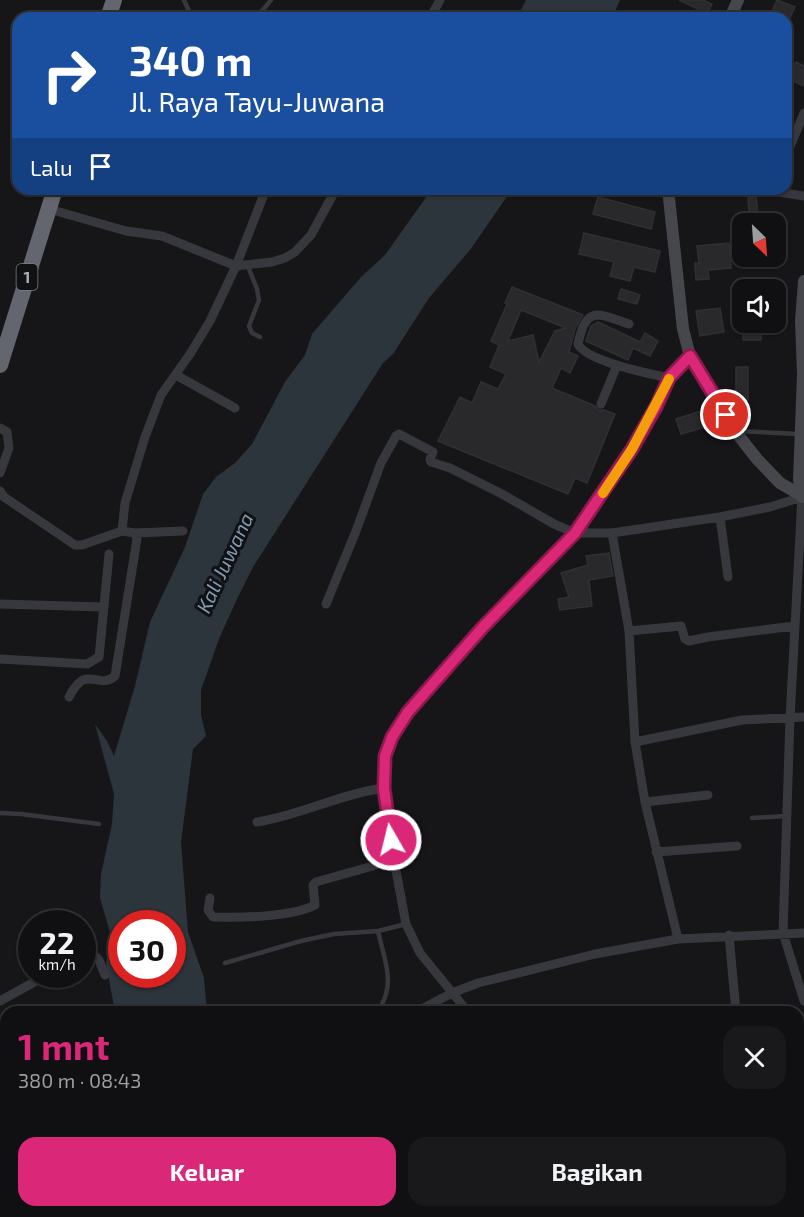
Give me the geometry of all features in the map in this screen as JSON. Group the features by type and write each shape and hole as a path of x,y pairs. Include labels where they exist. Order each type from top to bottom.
{"highway":[{"name":"1","path":"0,365 53,195"}],"main road":[{"path":"669,195 683,328 690,356 735,431 769,473 780,483 803,497"},
{"path":"803,497 799,480 803,374 801,321 804,281"}],"street":[{"path":"792,142 804,113"},
{"path":"122,531 125,504 145,437 161,395 210,321 237,266 264,195"},
{"path":"49,209 126,231 162,236 237,266 272,262 295,252 310,236 333,195"},
{"path":"629,324 594,314 589,317 578,344 582,351 617,364 669,378"},
{"path":"463,1006 420,952 406,924 384,788 385,756 392,737 408,712 483,627 575,533 632,449 657,405 669,378 690,356"},
{"path":"601,404 617,364"},
{"path":"176,375 235,408"},
{"path":"0,428 7,432 10,442 0,473"},
{"path":"326,604 381,463 399,434 434,452 430,459 431,462 450,468 575,533 612,533 720,517 770,507 803,497 794,626 783,933 804,1001"},
{"path":"0,491 4,497 75,546 122,531 135,533 183,531"},
{"path":"720,517 728,577"},
{"path":"69,697 83,679 107,681 115,676 136,548 135,533"},
{"path":"612,533 629,631 635,742 645,802 678,939"},
{"path":"0,659 87,664 99,657 109,554"},
{"path":"0,604 103,607"},
{"path":"629,631 681,626 685,639 689,641 794,626"},
{"path":"635,742 742,720 804,717"},
{"path":"257,822 277,819 362,791 384,788"},
{"path":"645,802 708,795"},
{"path":"656,852 737,846"},
{"path":"210,898 208,910 213,917 246,918 313,907 316,903 313,885 316,882 394,860"},
{"path":"427,1006 452,993 507,975 563,961 678,939 804,933"},
{"path":"729,935 735,1006"},
{"path":"96,955 105,975"},
{"path":"0,1001 23,988"}],"lane":[{"path":"261,12 271,0"},
{"path":"247,264 257,289 258,300 249,326 252,333 260,337"},
{"path":"735,431 801,434"},
{"path":"0,813 99,824"},
{"path":"752,818 786,816"},
{"path":"225,963 301,941 334,934 378,931 406,924"},
{"path":"378,931 389,981 389,990 382,1004"}],"water":[{"path":"526,0 620,0 615,12 520,12"},
{"name":"Kali Juwana","path":"428,195 508,195 470,250 429,298 393,354 383,363 253,567 219,639 201,690 201,715 206,736 193,749 181,842 188,932 204,978 206,1006 114,1006 111,988 186,988 186,910 108,910 108,926 100,898 101,874 112,824 114,794 95,724 114,756 135,686 150,622 185,547 203,494 216,477 235,463 252,444 285,382 305,355 312,334 362,276 385,255"}],"building":[{"path":"679,0 703,0 712,4 708,12 697,12 698,9"},
{"path":"777,0 795,7 792,14 772,12"},
{"path":"796,62 804,66 804,86 792,81 792,64"},
{"path":"598,197 655,212 651,229 593,214"},
{"path":"756,197 758,213 749,213 748,198"},
{"path":"584,233 660,251 655,272 634,267 630,281 610,276 614,262 579,254"},
{"path":"729,243 731,268 708,270 709,279 696,280 695,263 699,263 697,246"},
{"path":"512,287 583,315 575,329 569,352 578,356 570,373 561,368 552,388 595,406 599,410 615,414 587,483 575,478 568,494 438,441 460,397 472,403 481,382 498,389 506,374 490,367 499,345 491,341 507,304 505,303","holes":["521,310 566,328 555,331 539,362 533,335 508,341"]},
{"path":"621,289 640,295 637,304 618,299"},
{"path":"720,308 724,332 700,336 696,311"},
{"path":"598,322 640,342 645,333 658,341 650,356 633,348 628,360 586,341 591,326"},
{"path":"743,333 761,333 761,340 743,340"},
{"path":"736,367 748,367 748,400 736,400"},
{"path":"708,409 712,425 681,434 676,419"},
{"path":"609,553 613,576 589,580 592,606 560,610 558,599 569,597 561,573 588,565 586,556"}],"slow traffic":[{"path":"603,493 632,449 669,379"}],"route":[{"path":"391,840 384,788 385,756 392,737 408,712 483,627 575,533 632,449 657,405 669,378 690,356 726,415"}]}
